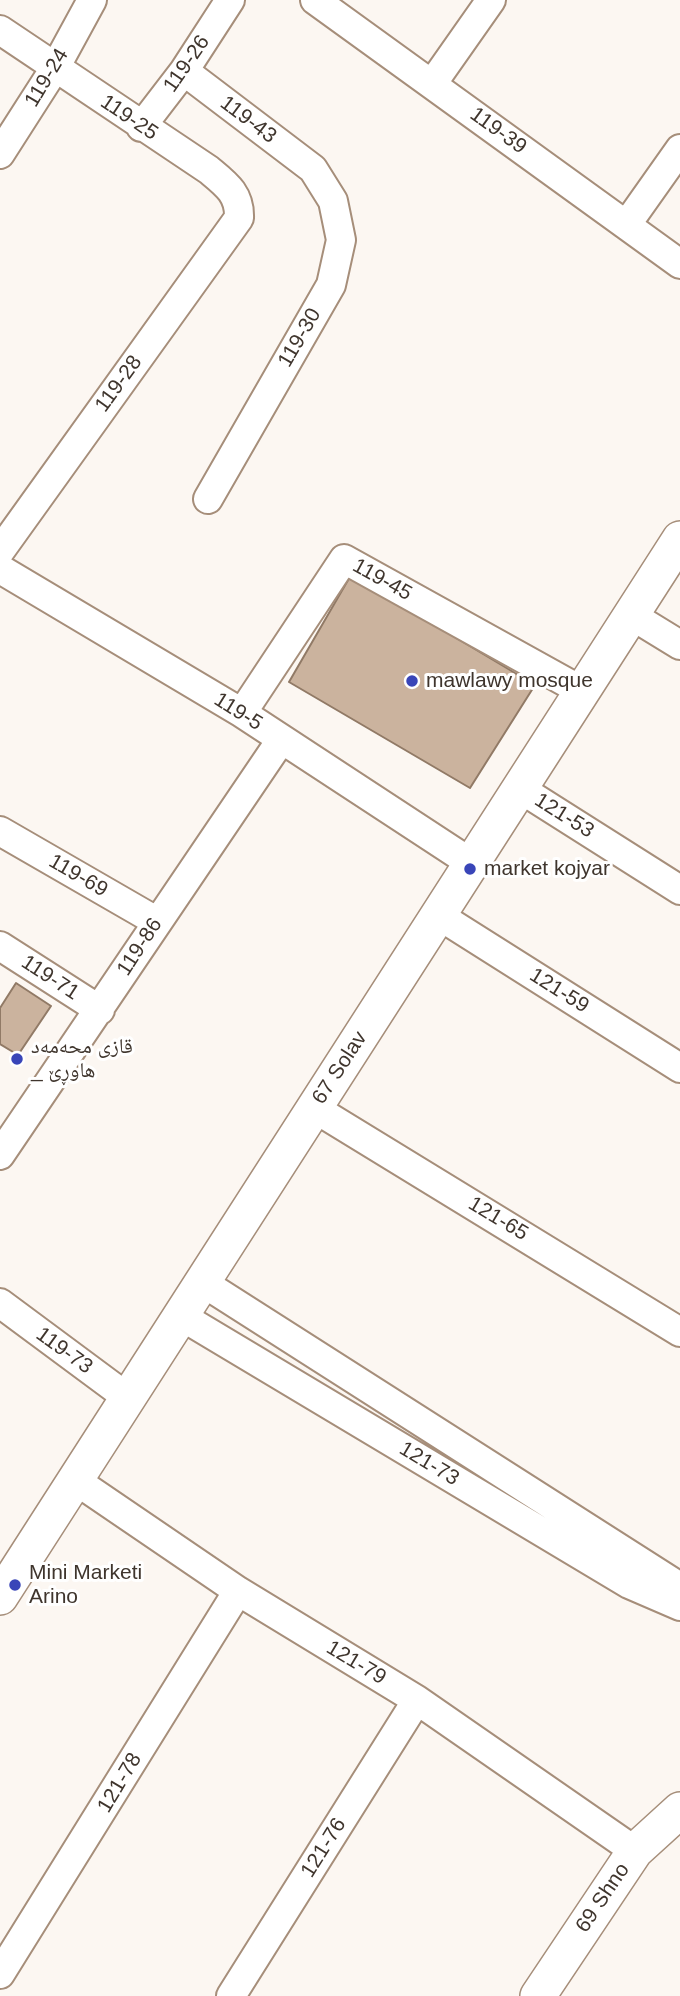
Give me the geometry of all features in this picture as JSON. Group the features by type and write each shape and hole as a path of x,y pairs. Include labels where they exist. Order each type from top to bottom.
{"street":[{"name":"119-24","path":"0,154 55,68 92,0"},
{"name":"119-26","path":"141,127 184,71 230,0"},
{"name":"119-39","path":"316,0 680,264"},
{"path":"432,84 491,0"},
{"name":"119-25","path":"0,30 141,127 209,170 232,190 240,204 239,218"},
{"name":"119-43","path":"184,71 313,169"},
{"path":"627,224 680,149"},
{"name":"119-30","path":"208,499 331,285 341,240 333,201 313,169"},
{"name":"119-28","path":"0,551 239,218"},
{"name":"67 Solav","path":"1,1592 680,538"},
{"name":"119-45","path":"242,713 344,559 582,691"},
{"name":"119-5","path":"0,569 242,713 471,863"},
{"path":"631,615 680,645"},
{"name":"119-86","path":"0,1155 281,740"},
{"name":"121-53","path":"519,788 680,890"},
{"name":"119-69","path":"0,831 156,922"},
{"name":"121-59","path":"438,915 680,1068"},
{"name":"119-71","path":"0,946 100,1010"},
{"name":"121-65","path":"314,1108 680,1332"},
{"name":"121-73","path":"202,1282 680,1587"},
{"name":"119-73","path":"0,1303 128,1398"},
{"name":"121-73","path":"181,1316 629,1584 680,1606"},
{"name":"121-79","path":"75,1480 237,1591 416,1700 635,1851"},
{"name":"121-78","path":"0,1975 237,1591"},
{"name":"121-76","path":"231,1996 416,1700"},
{"name":"69 Shno","path":"538,1996 635,1851 680,1810"}],"building":[{"path":"351,575 535,685 470,788 289,682"},
{"path":"16,983 51,1006 18,1055 0,1044 0,1008"}],"place":[{"name":"mawlawy mosque","path":"412,681"},
{"name":"market kojyar","path":"470,869"},
{"name":"قازی محەمەد _ هاوڕێ","path":"17,1059"},
{"name":"Mini Marketi Arino","path":"15,1585"}]}
